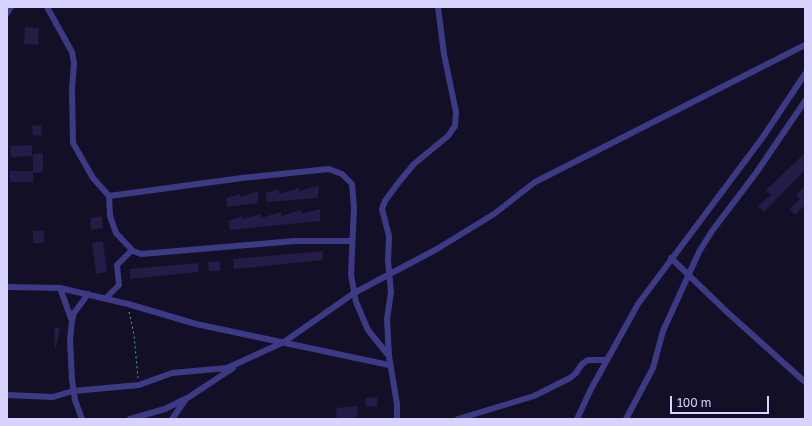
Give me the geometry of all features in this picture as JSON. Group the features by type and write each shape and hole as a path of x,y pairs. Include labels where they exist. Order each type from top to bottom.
{"street":[{"path":"7,13 12,7"},
{"path":"47,7 72,52 74,64 72,90 73,142 93,178 109,196 110,216 116,233 132,250 141,254 295,241 351,241"},
{"path":"397,419 397,404 389,365 387,319 391,292 388,231 382,214 385,201 414,164 448,136 455,126 456,112 444,54 438,7"},
{"path":"7,395 53,397 73,391 139,385 172,373 227,368 284,342 354,293 437,249 494,214 535,182 805,45"},
{"path":"577,419 590,389 638,304 763,137 805,74"},
{"path":"626,419 653,368 663,331 699,252 712,231 756,173 805,102"},
{"path":"109,196 242,178 329,169 342,174 352,184 354,208 351,241 351,276 354,293 368,330 389,356"},
{"path":"106,298 119,285 117,265 132,250"},
{"path":"671,258 727,312 805,382"},
{"path":"7,287 60,288 106,298 196,324 389,365"},
{"path":"60,288 72,321"},
{"path":"82,419 73,391 70,362 72,321 74,313 88,294"},
{"path":"130,419 165,409 186,399 244,360"},
{"path":"458,419 534,396 570,378 576,373 582,364 588,360 607,360"},
{"path":"172,419 186,399"}],"path":[{"path":"128,304 134,335 139,385"}],"building":[{"path":"25,27 39,28 38,45 24,44"},
{"path":"41,125 42,135 33,136 32,126"},
{"path":"32,145 32,156 11,157 10,146"},
{"path":"43,153 43,172 33,173 33,154"},
{"path":"805,153 805,170 764,212 758,206 771,195 766,190"},
{"path":"10,171 33,171 33,182 10,182"},
{"path":"319,186 318,198 267,202 265,193 279,189 279,194 299,188 299,191"},
{"path":"805,186 805,205 795,215 789,209 800,199 796,195"},
{"path":"258,191 258,203 227,207 226,198 240,194 240,197"},
{"path":"320,209 320,221 230,230 228,221 242,216 242,219 261,214 261,218 281,212 281,216 301,210 301,214"},
{"path":"102,216 103,228 91,230 90,218"},
{"path":"33,231 44,231 44,243 33,243"},
{"path":"103,241 107,272 96,274 92,243"},
{"path":"323,251 323,260 234,269 233,259"},
{"path":"220,261 220,271 209,271 208,262"},
{"path":"198,263 199,272 130,279 130,269"},
{"path":"54,328 60,328 56,348 55,348"},
{"path":"377,397 377,406 366,407 365,398"},
{"path":"358,406 357,417 337,419 336,408"}]}
